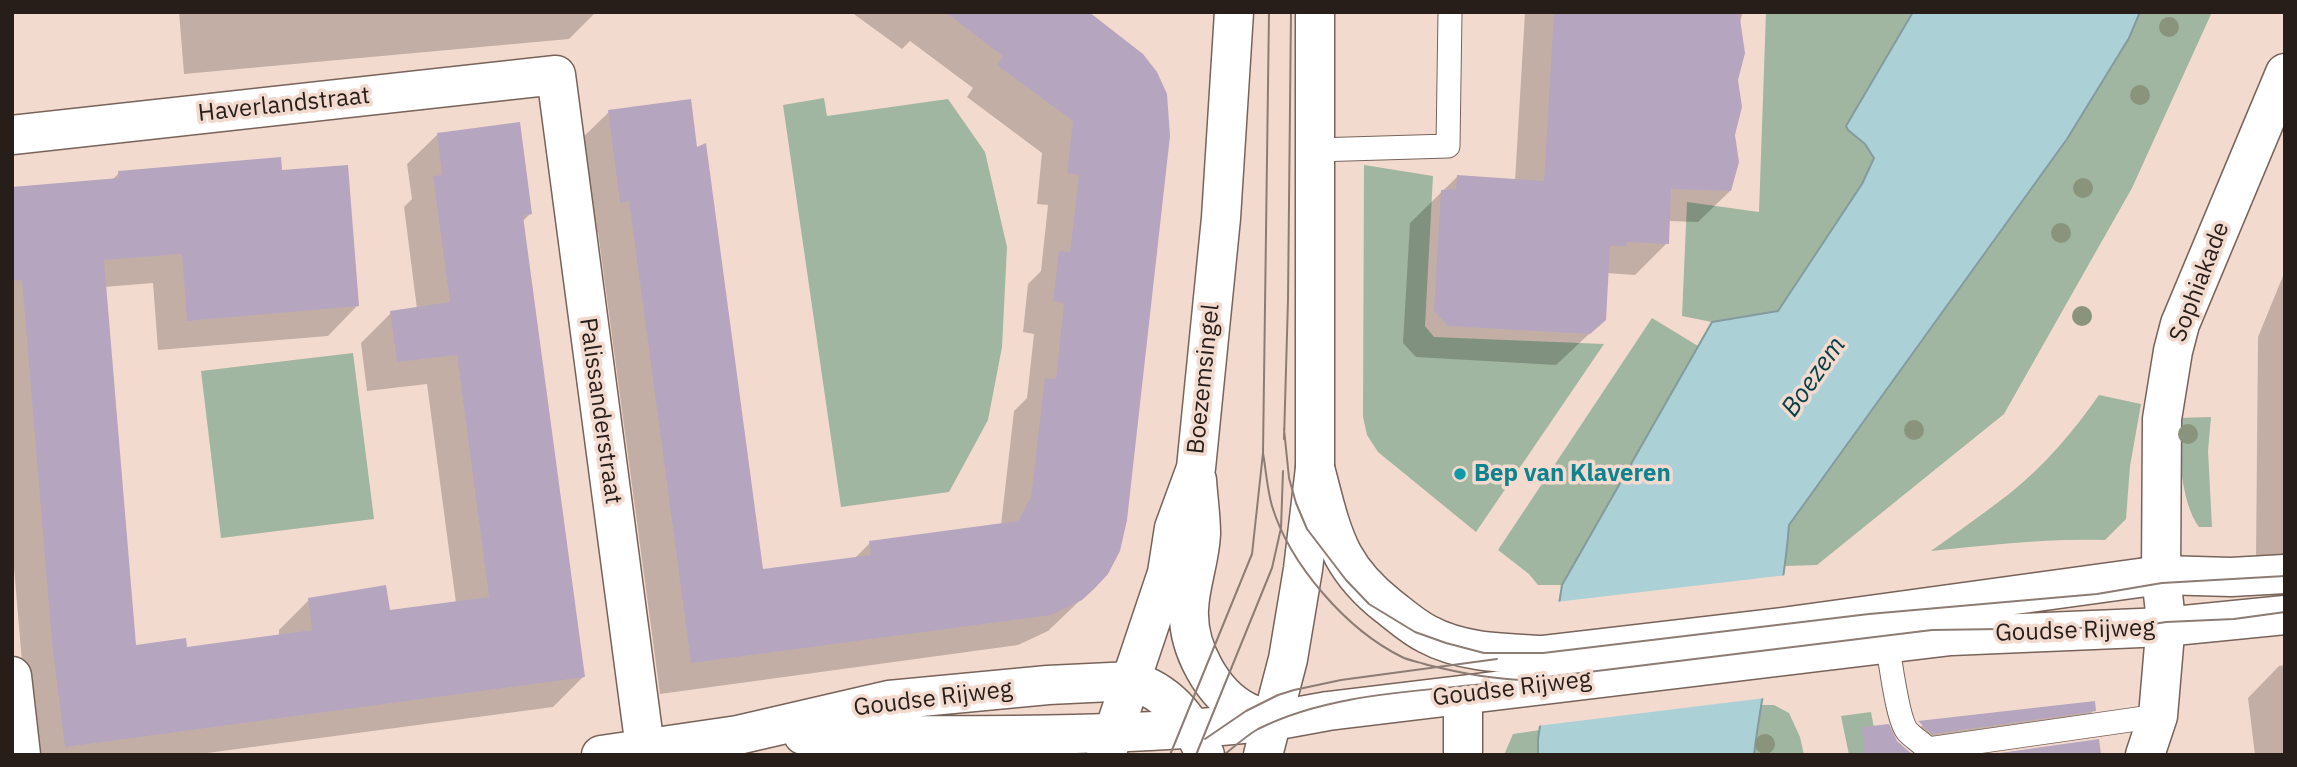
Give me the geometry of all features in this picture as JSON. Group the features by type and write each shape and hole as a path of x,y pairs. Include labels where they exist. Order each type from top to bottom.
{"street":[{"name":"Boezemsingel","path":"1110,745 1167,573 1174,528 1196,468 1221,218 1234,12"},
{"path":"1268,738 1288,659 1299,596 1315,468 1315,12"},
{"name":"Sophiakade","path":"2145,755 2158,716 2166,622 2161,575 2162,419 2173,351 2180,324 2285,73"},
{"name":"Haverlandstraat","path":"12,135 556,75"},
{"name":"Palissanderstraat","path":"556,75 645,748"},
{"path":"1196,468 1201,534 1189,608 1190,629 1205,668 1221,692 1246,711 1268,738"},
{"name":"Goudse Rijweg","path":"1315,468 1342,554 1353,572 1384,603 1428,635 1469,648 1506,654 1540,670"},
{"name":"Goudse Rijweg","path":"738,735 1110,745 1268,738 1328,711 1463,696 1540,670 1779,641 2161,575 2231,577 2285,574"},
{"name":"Goudse Rijweg","path":"1779,641 1887,643 1951,636 2164,627 2285,615"},
{"path":"12,676 21,755"},
{"path":"1132,681 1149,686 1163,695 1183,714 1198,742"},
{"name":"Goudse Rijweg","path":"601,755 738,735 889,700 1048,685 1132,681"},
{"path":"1463,696 1463,755"}],"lane":[{"path":"1315,150 1448,146 1450,12"},
{"path":"1887,643 1906,730 1929,752 2158,716"}],"green space":[{"path":"1766,12 1913,12 1846,126 1865,144 1874,158 1862,184 1778,311 1712,322 1682,316 1687,202 1759,212"},
{"path":"2140,12 2212,12 2132,188 2004,414 1817,565 1785,566 1789,525 2067,139 2129,38"},
{"path":"824,98 827,116 948,99 985,152 1007,247 1002,347 988,420 949,492 841,507 783,105"},
{"path":"1364,165 1433,176 1425,326 1434,337 1604,344 1476,532 1378,452 1367,435 1363,417"},
{"path":"1652,318 1698,346 1562,585 1538,585 1529,574 1498,550"},
{"path":"353,353 374,519 221,538 201,371"},
{"path":"2099,395 2141,404 2130,466 2126,519 2105,540 2040,541 1931,551 2009,494 2034,472 2068,435"},
{"path":"2211,417 2208,451 2212,527 2199,527 2184,490 2176,418"},
{"path":"1760,705 1774,705 1789,713 1800,737 1804,755 1754,755"},
{"path":"1871,712 1879,755 1849,755 1841,716"},
{"path":"1540,730 1538,755 1504,755 1513,734"}],"water":[{"name":"Boezem","path":"1913,12 2140,12 2129,38 2067,139 1789,525 1754,755 1538,755 1538,739 1562,585 1712,322 1778,311 1862,184 1874,158 1865,144 1846,126"}],"pier":[{"path":"1787,575 1765,698 1537,726 1556,602"}],"building":[{"path":"945,12 1089,12 1143,54 1157,72 1167,94 1170,136 1127,520 1120,551 1108,574 1095,588 1082,600 1051,615 691,663 629,201 620,203 608,110 691,99 697,147 706,143 763,569 871,555 869,541 1018,521 1031,497 1045,378 1056,379 1064,303 1053,301 1059,251 1070,252 1079,175 1067,173 1073,121 997,65 1003,56"},
{"path":"1554,12 1739,12 1745,53 1738,80 1742,107 1735,135 1739,162 1731,191 1671,189 1669,244 1627,242 1627,246 1610,246 1606,320 1590,334 1448,326 1434,311 1441,190 1456,189 1457,175 1544,181"},
{"path":"520,122 532,214 523,216 585,677 65,747 52,643 22,280 12,281 12,187 119,178 118,171 281,157 282,170 348,165 359,306 187,321 182,254 104,260 136,645 186,638 187,647 312,630 308,598 386,585 390,610 489,597 457,355 397,362 390,311 450,302 433,176 442,175 437,133"},
{"path":"2095,701 2096,711 1932,734 1918,721"},
{"path":"1889,724 1897,741 1913,755 1864,755 1862,727"},
{"path":"2099,739 2101,755 1986,755"}],"tram line":[{"path":"1170,755 1252,554 1263,453 1269,12"},
{"path":"1284,439 1291,12"},
{"path":"1284,429 1289,478 1296,503 1307,529 1346,580 1369,604 1415,632 1484,653 1543,653 1869,614 2097,594 2162,583 2285,576"},
{"path":"1263,453 1270,500 1280,528 1307,573 1341,613 1381,645 1408,660 1476,675 1523,680 1932,630 2135,627 2285,612"},
{"path":"1196,755 1272,568 1281,528 1283,471"},
{"path":"1205,739 1246,711 1294,690 1341,680 1497,659"},
{"path":"1224,755 1258,729 1314,708 1373,696 1493,683"}],"place":[{"name":"Bep van Klaveren","path":"1460,474"}]}
